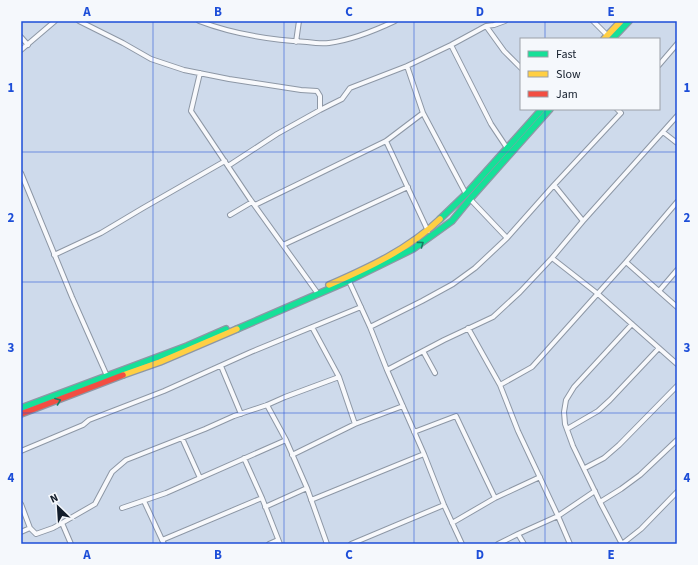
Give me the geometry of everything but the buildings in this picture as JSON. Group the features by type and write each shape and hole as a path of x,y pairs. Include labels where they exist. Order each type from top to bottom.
{"street":[{"path":"21,50 55,21"},
{"path":"79,21 151,59 184,70 229,79 317,91 320,96 320,110"},
{"path":"201,21 242,34 296,42 327,44 356,38 395,21"},
{"path":"296,42 299,21"},
{"path":"228,166 277,134 320,110 342,100 350,88 407,66 486,26 505,21"},
{"path":"593,21 605,37 620,21"},
{"path":"613,38 629,21"},
{"path":"486,26 504,51 520,67"},
{"path":"21,37 28,45"},
{"path":"660,64 677,44"},
{"path":"451,45 491,124 507,148"},
{"path":"407,66 423,113 468,197 507,238"},
{"path":"200,73 191,111 316,291"},
{"path":"21,414 160,362 413,249 452,221 468,197 507,148 541,110"},
{"path":"21,408 187,346 316,291 348,279 398,251 428,230 468,197 549,110"},
{"path":"370,326 453,284 475,268 507,238 621,113 618,110"},
{"path":"255,205 386,141 423,113"},
{"path":"387,370 468,328 493,317 520,292 552,258 677,116"},
{"path":"663,132 677,142"},
{"path":"386,141 428,230"},
{"path":"54,255 101,233 225,161"},
{"path":"21,174 54,255 107,376"},
{"path":"554,185 583,221"},
{"path":"283,245 408,187"},
{"path":"230,215 252,202 255,205"},
{"path":"500,385 532,367 598,294 677,202"},
{"path":"552,258 598,294 677,364"},
{"path":"626,262 677,307"},
{"path":"659,291 677,270"},
{"path":"348,279 370,326 387,370 462,544"},
{"path":"21,451 83,425 89,420 164,391 251,352 361,307"},
{"path":"632,324 574,386 566,400 564,412 567,429 573,446 622,544 641,529 677,492"},
{"path":"312,327 339,377 355,424"},
{"path":"468,328 500,385 518,431 570,544"},
{"path":"567,429 598,411 659,348"},
{"path":"423,351 435,372"},
{"path":"221,366 241,414"},
{"path":"21,504 30,528 36,534 53,528 95,504 112,472 126,460 339,377"},
{"path":"584,468 604,458 619,445 677,386"},
{"path":"267,405 286,440 307,488 327,544"},
{"path":"292,455 355,424 403,406"},
{"path":"414,432 456,416 494,498"},
{"path":"182,438 200,478"},
{"path":"122,508 166,493 286,440"},
{"path":"600,502 621,489 640,474 677,440"},
{"path":"311,500 424,454"},
{"path":"244,458 262,498 279,542 269,544"},
{"path":"452,523 494,498 540,477"},
{"path":"265,507 307,488"},
{"path":"498,544 558,516 595,491"},
{"path":"144,500 163,542 262,498"},
{"path":"351,544 444,505"},
{"path":"62,524 72,544"},
{"path":"21,532 30,528"},
{"path":"518,534 524,544"}],"traffic: fast":[{"path":"613,38 629,21"},
{"path":"440,219 466,194 541,110"},
{"path":"237,329 348,281 413,249 452,221 549,110"},
{"path":"21,408 187,346 226,329"}],"traffic: slow":[{"path":"605,38 621,21"},
{"path":"329,285 373,265 402,249 440,219"},
{"path":"123,375 160,362 237,329"}],"traffic: jam":[{"path":"21,414 123,375"}]}
